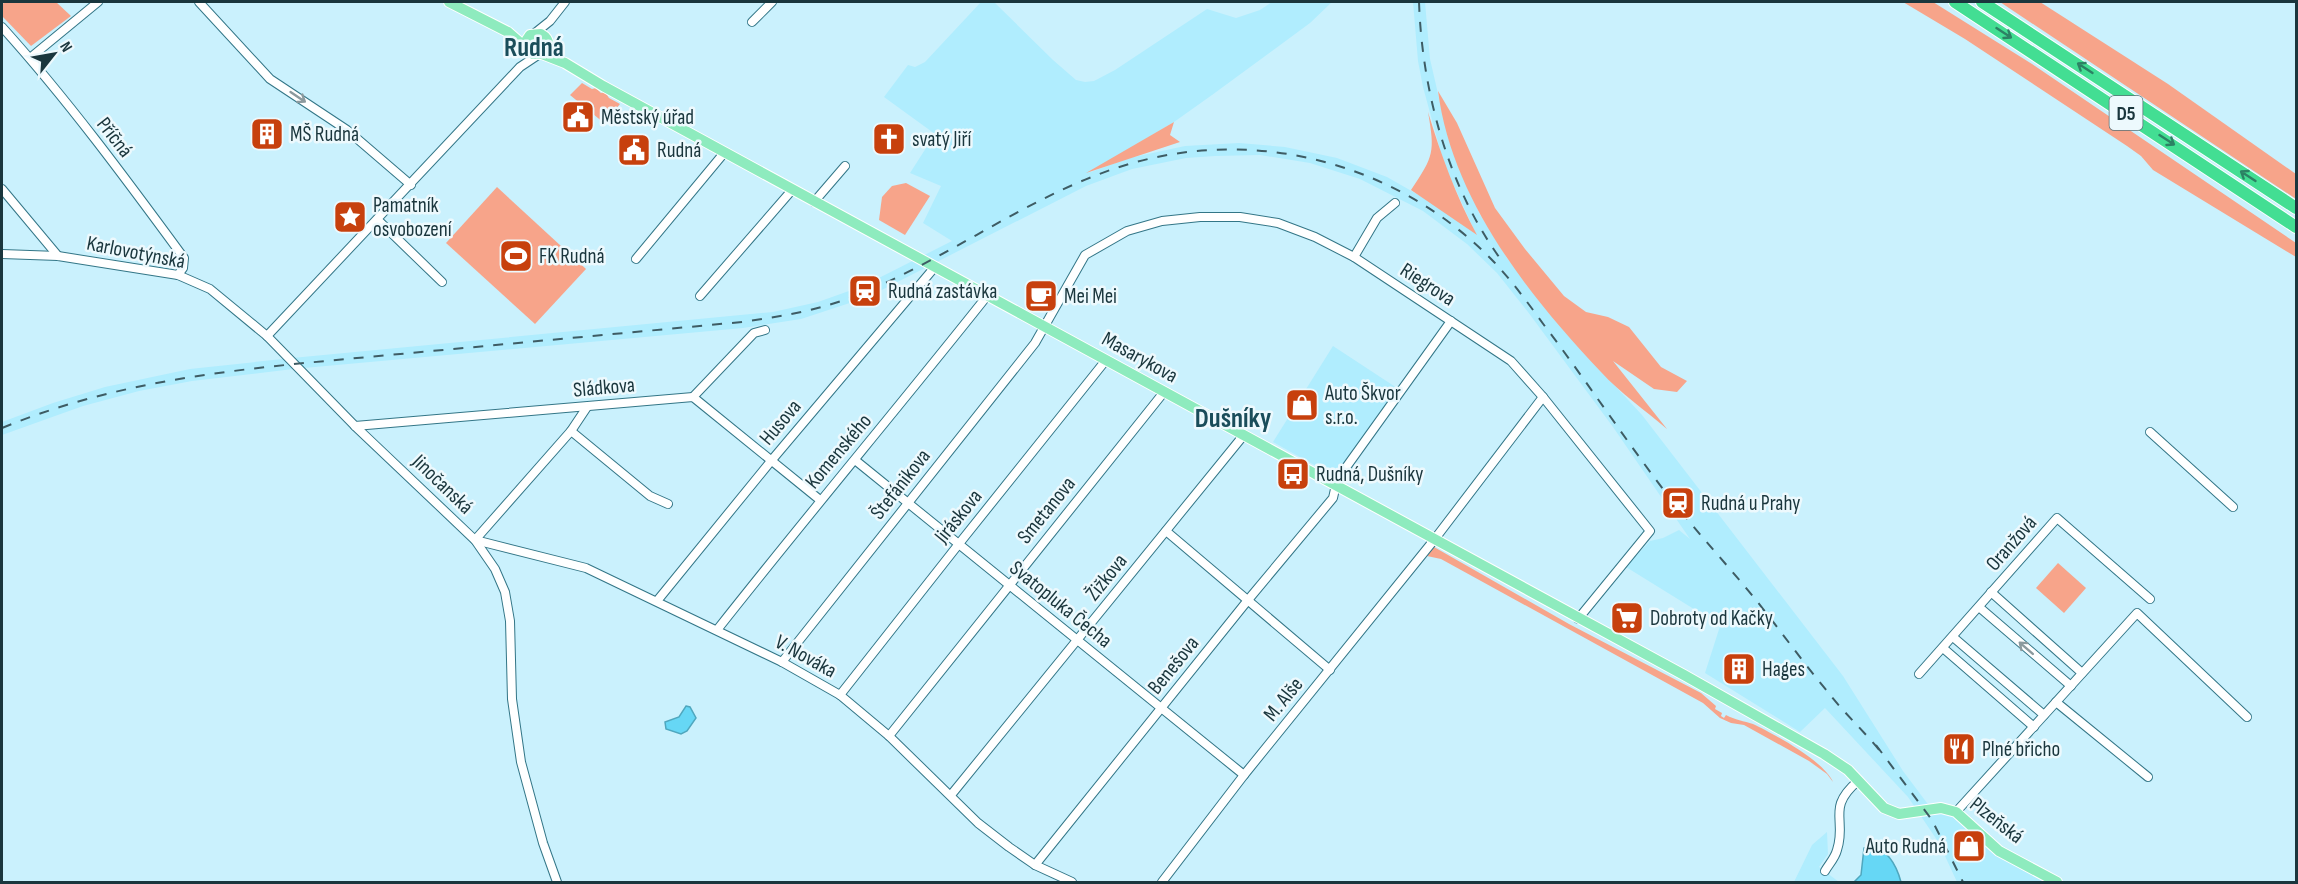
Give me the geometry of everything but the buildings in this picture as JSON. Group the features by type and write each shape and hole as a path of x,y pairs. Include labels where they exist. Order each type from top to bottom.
{"highway":[{"name":"D5","path":"1955,2 2296,226"},
{"name":"D5","path":"1982,2 2296,208"}],"main road":[{"path":"449,2 508,32 531,54 565,63"},
{"path":"508,32 543,34 565,63"},
{"path":"527,48 527,40 533,34"},
{"path":"540,55 547,49 548,42"},
{"name":"Masarykova","path":"565,63 724,153 1107,360 1824,754"},
{"name":"Plzeňská","path":"1824,754 1848,770 1884,808 1899,814 1941,808 1956,812 1999,851 2057,882"}],"street":[{"path":"30,58 98,2"},
{"path":"199,2 270,79 347,130 411,185"},
{"path":"533,34 550,21 565,2"},
{"path":"752,22 772,2"},
{"path":"548,42 550,21"},
{"name":"Příčná","path":"2,27 30,58 135,190 184,258 183,268 178,275"},
{"path":"520,68 527,48"},
{"path":"267,336 520,68 540,55"},
{"path":"636,259 724,153"},
{"path":"814,202 845,166"},
{"path":"2,189 58,256"},
{"path":"700,296 792,190"},
{"path":"1354,257 1377,218 1395,203"},
{"name":"Riegrova","path":"1044,327 1085,255 1127,231 1162,221 1200,217 1240,217 1268,222 1315,237 1354,257 1511,361 1543,397 1650,531 1578,619"},
{"path":"378,220 442,282"},
{"name":"Karlovotýnská","path":"2,254 58,256 178,275 210,290 267,336"},
{"name":"Husova","path":"657,601 771,461 934,268"},
{"name":"Komenského","path":"717,630 987,296"},
{"name":"Benešova","path":"1035,865 1333,498 1337,480 1451,321"},
{"name":"Štefánikova","path":"782,662 1035,343 1044,327"},
{"path":"765,330 754,333 693,398 820,500"},
{"name":"Jinočanská","path":"267,336 355,426 475,540 495,568 505,592 510,621 512,699 521,762 543,843 557,882"},
{"name":"Jiráskova","path":"840,695 957,545 1107,360"},
{"name":"Smetanova","path":"889,736 1164,392"},
{"name":"M. Alše","path":"1161,882 1244,775 1434,540 1543,397"},
{"name":"Sládkova","path":"355,426 693,398"},
{"path":"475,540 571,431 587,407"},
{"path":"571,431 650,496 668,504"},
{"path":"2150,432 2233,507"},
{"name":"Žižkova","path":"951,795 1243,436"},
{"name":"Svatopluka Čecha","path":"855,460 957,545 1244,775"},
{"name":"Oranžová","path":"2082,673 1991,592 2056,518 2150,599"},
{"path":"1166,531 1330,670"},
{"name":"V. Nováka","path":"475,540 586,568 782,662 840,695 889,736 978,823 1035,865 1072,882"},
{"path":"1919,674 1991,592"},
{"path":"1979,607 2071,686"},
{"path":"1956,812 2137,613 2247,717"},
{"path":"1953,637 2044,715"},
{"path":"1943,648 2034,727"},
{"path":"2056,702 2148,777"},
{"path":"1825,871 1838,849 1839,807 1848,790 1858,781"}],"shaded area":[{"path":"4,2 56,2 71,16 31,46 2,16"},
{"path":"981,2 994,2 1053,60 1076,80 1085,82 1094,81 1115,70 1207,9 1236,18 1260,10 1272,2 1332,2 1310,23 1174,122 1088,173 1129,158 1185,146 1239,143 1285,147 1337,158 1387,177 1429,201 1476,234 1444,164 1423,87 1418,61 1413,2 1425,2 1430,59 1448,137 1479,213 1507,258 1569,336 1642,415 1843,676 1903,771 1936,815 1936,813 1947,812 1995,854 2044,882 1957,882 1939,843 1908,797 1825,708 1800,732 1705,673 1722,620 1710,619 1626,567 1650,541 1663,538 1679,530 1690,539 1613,427 1528,312 1497,273 1467,244 1423,211 1360,179 1310,163 1260,155 1215,156 1186,158 1132,169 1086,186 868,297 801,319 743,328 293,369 192,381 139,391 83,406 2,435 2,422 53,403 105,387 190,369 773,312 818,302 863,286 952,241 923,223 941,186 910,173 935,134 884,97 908,65 915,67 925,62"},
{"path":"1903,2 1933,2 2032,64 2296,243 2296,257 2153,170 2141,156 2127,146 1965,39"},
{"path":"2000,2 2040,2 2168,84 2296,174 2296,199"},
{"path":"582,83 592,89 596,88 601,93 605,92 609,98 620,104 604,123 570,95"},
{"path":"1438,91 1457,123 1495,208 1564,296 1586,312 1608,317 1629,327 1661,367 1687,381 1677,392 1654,389 1613,361 1667,429 1601,372 1547,311 1497,243 1476,207 1459,170 1446,131"},
{"path":"1428,112 1450,175 1477,235 1411,190 1431,153 1432,136"},
{"path":"1174,122 1170,135 1180,142 1086,173"},
{"path":"906,183 930,196 905,235 879,220 882,197 892,186"},
{"name":"FK Rudná","path":"497,187 586,269 535,324 446,243"},
{"path":"1333,346 1397,388 1334,476 1273,442"},
{"path":"1434,547 1569,624 1701,693 1716,706 1715,709 1722,713 1721,716 1724,718 1726,715 1753,724 1785,741 1820,765 1828,774 1833,782 1827,774 1809,761 1744,725 1720,718 1703,703 1441,559 1427,556"},
{"path":"2058,563 2086,588 2064,613 2036,588"},
{"path":"686,706 690,707 696,718 687,731 681,734 666,729 665,722 679,717"},
{"path":"1827,832 1828,854 1819,867 1839,882 1794,882 1812,845"},
{"path":"1872,845 1883,851 1891,860 1901,882 1854,882 1861,875 1864,848"}],"railway":[{"path":"1419,2 1426,70 1441,138 1467,202 1483,233 1502,261"},
{"path":"2,428 49,410 97,396 144,385 240,370 742,322 805,311 841,301 878,286 1055,193 1129,164 1178,153 1228,150 1277,152 1325,162 1371,178 1416,200 1457,228 1494,262 1526,300 1674,503 1756,600 1833,699 1880,751"},
{"path":"1876,745 1932,820 1963,882"}],"place":[{"name":"Městský úřad","path":"578,117"},
{"name":"MŠ Rudná","path":"267,134"},
{"name":"svatý Jiří","path":"889,139"},
{"name":"Rudná","path":"634,150"},
{"name":"Pamatník osvobození","path":"350,217"},
{"name":"FK Rudná","path":"516,256"},
{"name":"Rudná zastávka","path":"865,291"},
{"name":"Mei Mei","path":"1041,296"},
{"name":"Auto Škvor s.r.o.","path":"1302,405"},
{"name":"Rudná, Dušníky","path":"1293,474"},
{"name":"Rudná u Prahy","path":"1678,503"},
{"name":"Dobroty od Kačky","path":"1627,618"},
{"name":"Hages","path":"1739,669"},
{"name":"Plné břicho","path":"1959,749"},
{"name":"Auto Rudná","path":"1969,846"}],"district":[{"name":"Rudná","path":"534,47"},
{"name":"Dušníky","path":"1233,418"}]}
